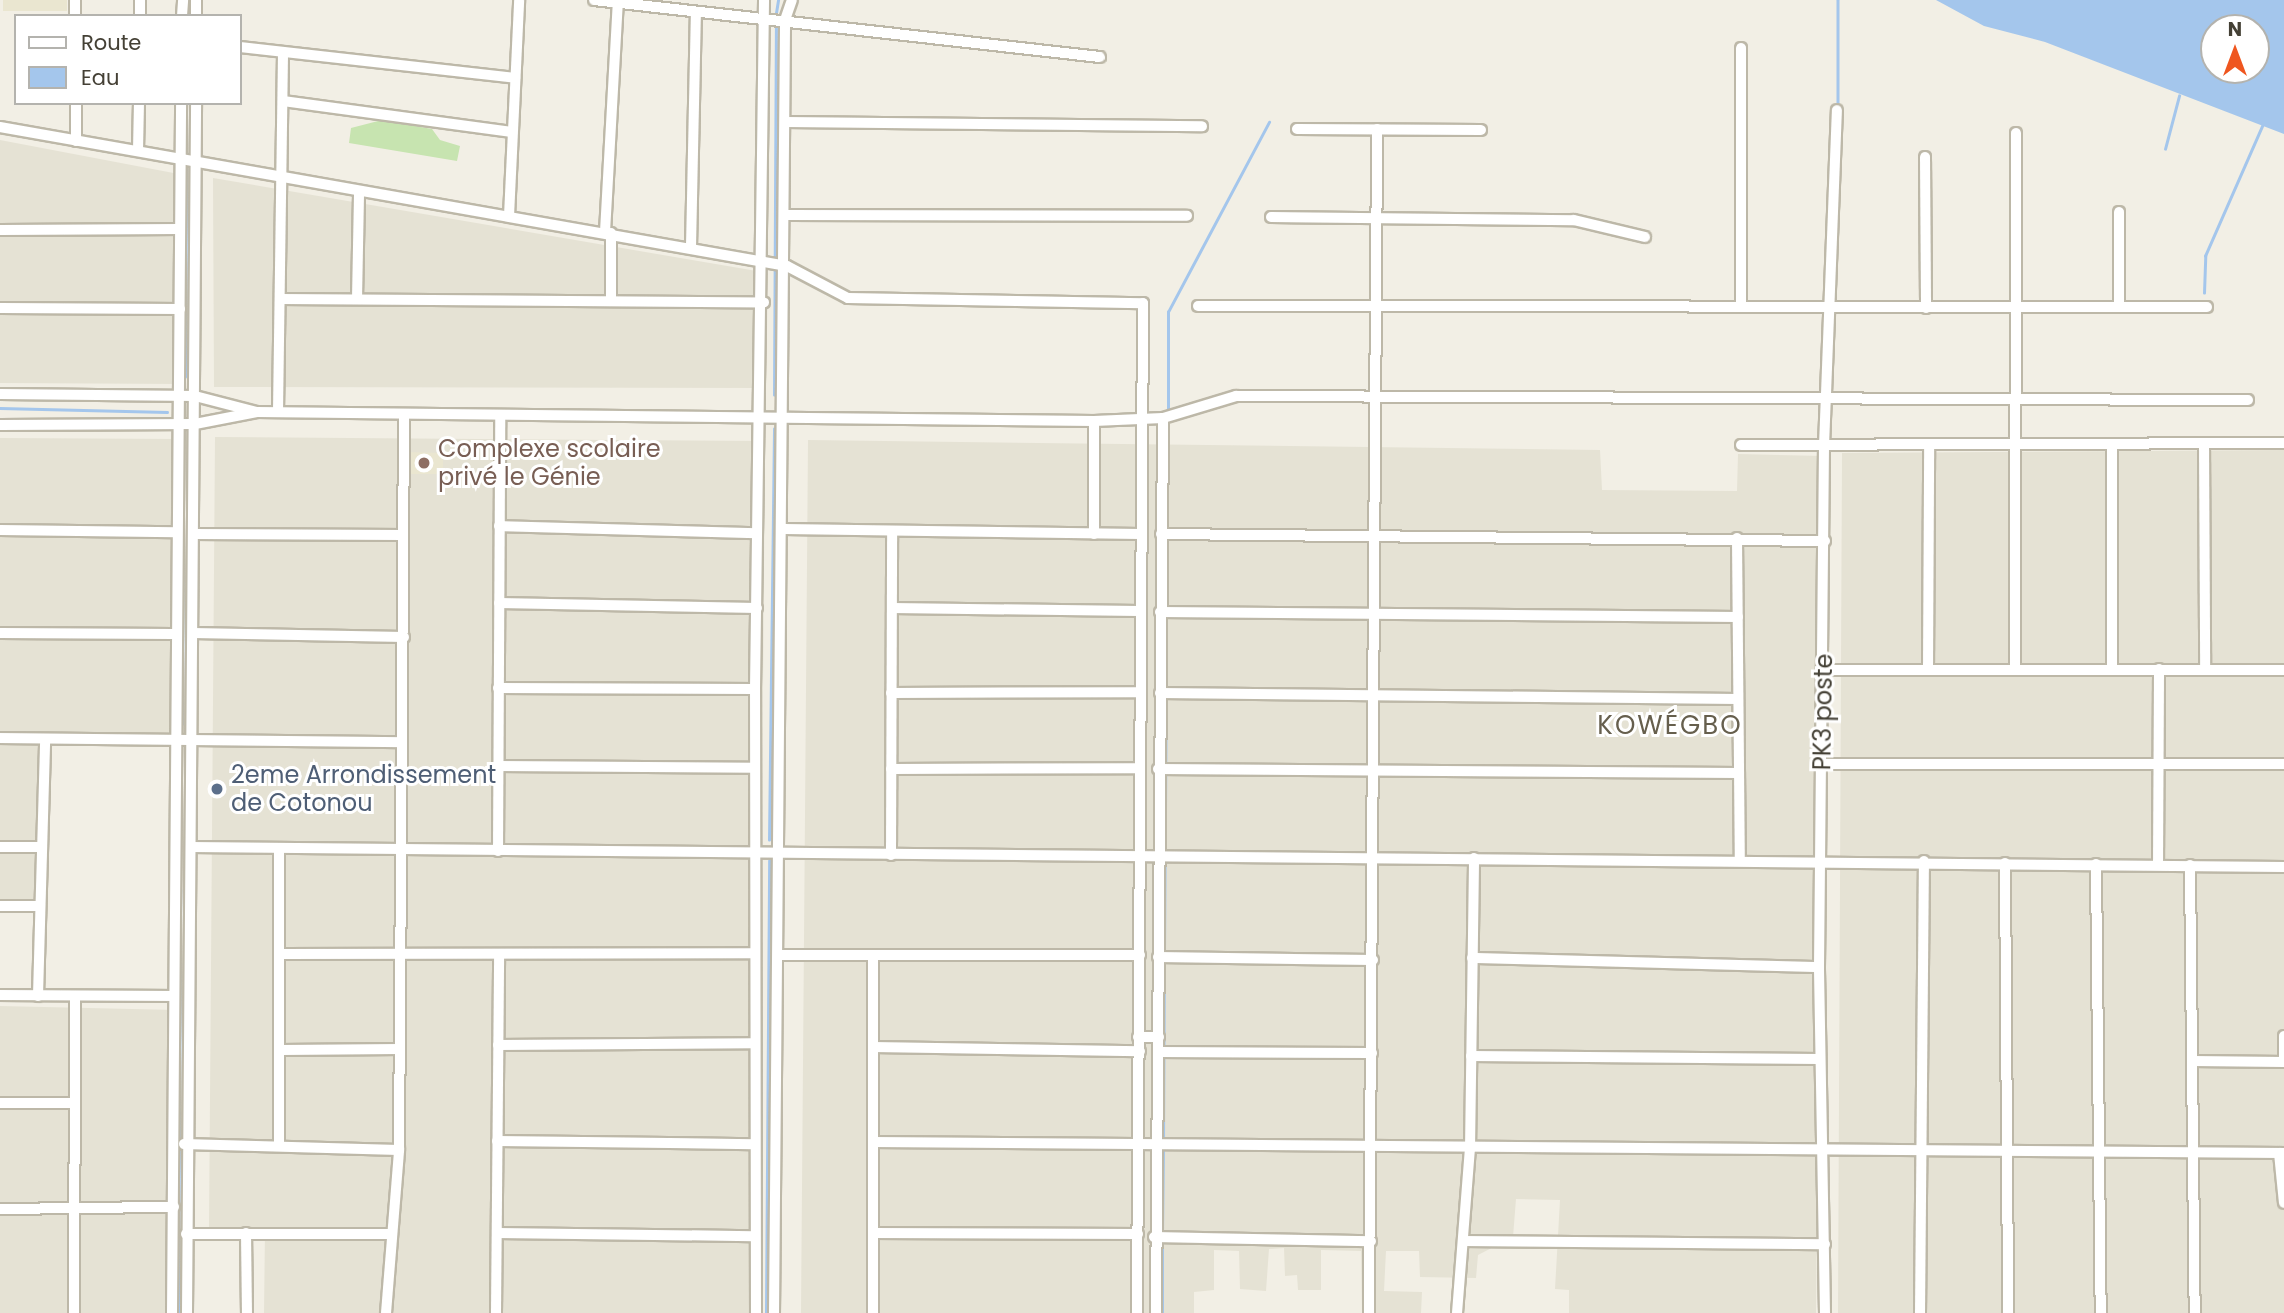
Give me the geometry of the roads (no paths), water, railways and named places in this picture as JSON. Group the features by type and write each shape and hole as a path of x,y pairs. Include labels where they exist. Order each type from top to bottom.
{"street":[{"path":"509,216 519,0"},
{"path":"594,0 1100,57"},
{"path":"756,1313 753,1236 757,855 754,768 764,302 764,0"},
{"path":"774,1313 779,955 776,855 787,266 785,20 792,0"},
{"path":"611,300 608,233 618,3"},
{"path":"691,247 696,12"},
{"path":"242,47 515,78"},
{"path":"1741,48 1741,306"},
{"path":"278,412 283,52"},
{"path":"283,101 512,132"},
{"path":"76,105 76,141"},
{"path":"138,150 139,105"},
{"path":"172,1313 173,634 180,396 181,105"},
{"path":"187,1313 184,1144 191,848 196,105"},
{"name":"PK3 poste","path":"1825,1313 1825,1244 1819,1150 1824,400 1826,307 1837,110"},
{"path":"786,122 1202,126"},
{"path":"0,127 138,150 181,162 691,247 787,266 838,295 862,300 1143,303 1139,611 1140,1051 1137,1313"},
{"path":"1297,129 1481,130"},
{"path":"1369,1313 1377,129"},
{"path":"2015,669 2015,447 2018,401 2016,133"},
{"path":"1925,157 1926,308"},
{"path":"357,299 359,191"},
{"path":"2119,212 2119,307"},
{"path":"785,215 1187,216"},
{"path":"1271,217 1574,220 1645,237"},
{"path":"0,230 180,229"},
{"path":"280,299 764,302"},
{"path":"1198,306 2016,309 2207,307"},
{"path":"0,307 180,309"},
{"path":"0,394 195,396 257,412"},
{"path":"0,425 178,425 257,412 783,420 1094,421 1163,418 1236,396 2248,400"},
{"path":"386,1313 388,1234 400,1150 404,414"},
{"path":"498,851 500,415"},
{"path":"1156,1313 1154,1237 1158,1144 1158,769 1163,418"},
{"path":"1094,421 1094,534"},
{"path":"1741,445 2015,447 2284,443"},
{"path":"2112,444 2112,669"},
{"path":"2204,444 2205,670"},
{"path":"1928,668 1929,445"},
{"path":"499,526 757,533"},
{"path":"0,530 176,532"},
{"path":"784,530 1140,534"},
{"path":"891,855 892,533"},
{"path":"194,534 403,535"},
{"path":"1161,534 1825,541"},
{"path":"1737,538 1740,859"},
{"path":"499,603 757,608"},
{"path":"892,608 1139,611"},
{"path":"1160,612 1375,616 1738,617"},
{"path":"0,633 173,634"},
{"path":"193,633 404,637"},
{"path":"2158,865 2159,669"},
{"path":"1824,670 2284,670"},
{"path":"498,688 755,690"},
{"path":"891,693 1140,692"},
{"path":"1160,693 1738,699"},
{"path":"0,738 192,743 402,742"},
{"path":"38,996 45,739"},
{"path":"1821,764 2284,764"},
{"path":"498,766 754,768"},
{"path":"891,769 1139,768"},
{"path":"1158,769 1739,773"},
{"path":"0,847 42,847"},
{"path":"191,848 757,855 1820,859 2284,867"},
{"path":"279,848 279,1146"},
{"path":"1457,1313 1470,1149 1474,858"},
{"path":"1920,1313 1924,861"},
{"path":"2005,863 2008,1313"},
{"path":"2096,864 2094,1151 2101,1313"},
{"path":"2190,865 2193,1061 2191,1152 2195,1313"},
{"path":"0,906 40,906"},
{"path":"279,954 755,954"},
{"path":"496,1313 499,955"},
{"path":"779,955 1140,955"},
{"path":"873,955 873,1313"},
{"path":"1158,957 1373,960"},
{"path":"1472,958 1819,967"},
{"path":"0,995 172,996"},
{"path":"74,1313 75,996"},
{"path":"2193,1061 2284,1062 2284,1036"},
{"path":"1138,1037 1159,1037"},
{"path":"498,1045 754,1043"},
{"path":"873,1047 1140,1051"},
{"path":"281,1050 400,1049"},
{"path":"1158,1052 1372,1053"},
{"path":"1471,1056 1819,1059"},
{"path":"0,1103 75,1103"},
{"path":"498,1141 754,1144"},
{"path":"873,1142 1470,1149 2282,1153 2284,1203"},
{"path":"184,1144 400,1150"},
{"path":"0,1209 75,1211 174,1207"},
{"path":"246,1233 247,1313"},
{"path":"497,1233 753,1236"},
{"path":"873,1233 1138,1234"},
{"path":"186,1234 388,1234"},
{"path":"1154,1237 1371,1241"},
{"path":"1463,1241 1825,1244"}],"water":[{"path":"1936,0 2284,0 2284,134 2045,42 1984,26"}],"waterway":[{"path":"776,13 778,0"},
{"path":"1838,0 1838,108"},
{"path":"774,395 776,24"},
{"path":"2165,149 2179,96"},
{"path":"186,105 186,150"},
{"path":"1168,408 1168,312 1269,122"},
{"path":"2204,293 2205,256 2262,126"},
{"path":"185,377 186,166"},
{"path":"0,408 167,412"},
{"path":"182,724 183,429"},
{"path":"769,840 774,429"},
{"path":"1166,610 1167,494"},
{"path":"1166,616 1166,690"},
{"path":"1164,953 1166,697"},
{"path":"766,1313 769,861"},
{"path":"178,1313 180,890"},
{"path":"1163,1142 1164,959"},
{"path":"1162,1233 1163,1148"},
{"path":"1162,1239 1162,1313"}],"place":[{"name":"Complexe scolaire privé le Génie","path":"424,463"},
{"name":"2eme Arrondissement de Cotonou","path":"217,789"}],"district":[{"name":"KOWÉGBO","path":"1670,726"}]}
